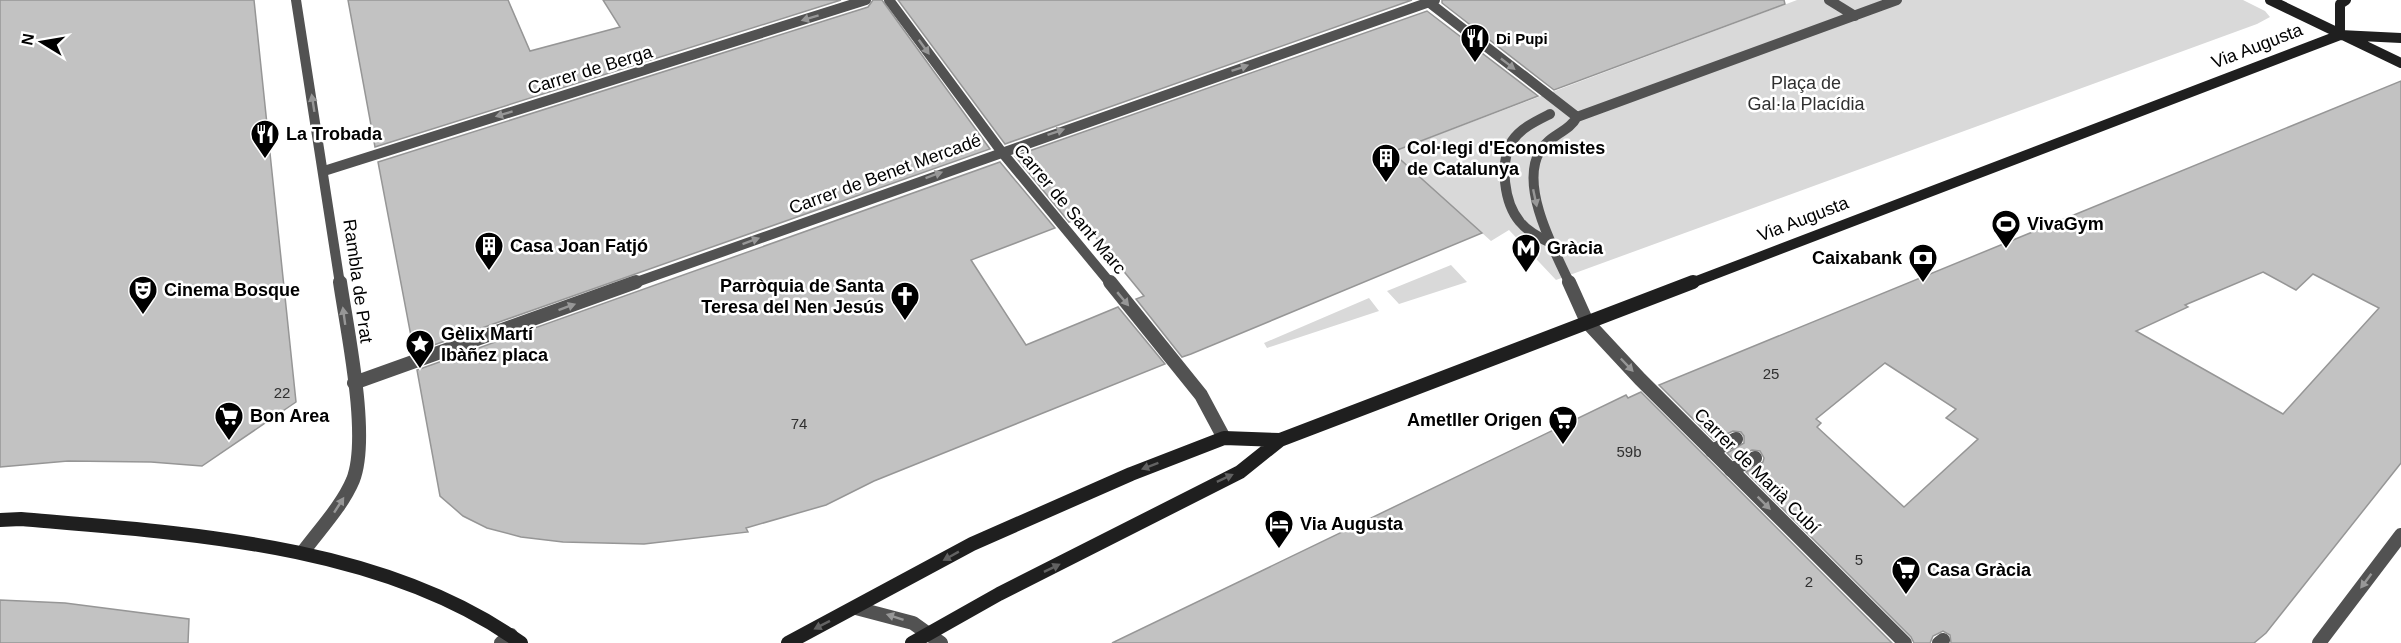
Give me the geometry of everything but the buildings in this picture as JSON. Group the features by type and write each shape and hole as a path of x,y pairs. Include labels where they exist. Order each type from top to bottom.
{"main road":[{"path":"2270,0 2401,63"},
{"path":"2340,35 2340,4 2346,0"},
{"name":"Via Augusta","path":"912,643 936,637 999,594 1240,472 1280,440 2340,35 2401,38"},
{"name":"Via Augusta","path":"788,643 972,544 1131,474 1224,438 1280,440"},
{"path":"0,520 21,519 182,533 303,552 378,573 463,607 511,640"}],"street":[{"name":"Rambla de Prat","path":"296,0 324,171 354,383 359,460 344,498 303,552"},
{"name":"Carrer de Berga","path":"324,171 866,0"},
{"name":"Carrer de Sant Marc","path":"890,0 1001,151 1183,371 1201,395 1224,438"},
{"path":"1829,0 1855,16"},
{"path":"1587,322 1551,243 1533,191 1536,158 1548,140 1572,126 1577,117 1897,0"},
{"name":"Carrer de Benet Mercadé","path":"354,383 1001,151 1430,1"},
{"path":"1430,1 1577,117"},
{"path":"1550,114 1526,127 1517,135 1510,144 1505,168 1510,206 1516,219 1526,229 1551,243"},
{"name":"Carrer de Marià Cubí","path":"1587,322 1712,451 1905,643"},
{"path":"1712,451 1736,440"},
{"path":"1731,470 1755,458"},
{"path":"2319,643 2401,535"},
{"path":"856,608 890,615 936,637"}],"green space":[{"name":"Plaça de Gal·la Placídia","path":"1797,0 2243,0 2265,11 2270,17 2257,24 1556,280 1509,230 1491,241 1392,152"},
{"path":"1451,265 1467,282 1399,304 1387,291"},
{"path":"1369,298 1379,311 1267,348 1264,343"}],"place":[{"name":"Di Pupi","path":"1475,64"},
{"name":"La Trobada","path":"265,160"},
{"name":"Col·legi d'Economistes de Catalunya","path":"1386,184"},
{"name":"VivaGym","path":"2006,250"},
{"name":"Casa Joan Fatjó","path":"489,272"},
{"name":"Gràcia","path":"1526,274"},
{"name":"Caixabank","path":"1923,284"},
{"name":"Cinema Bosque","path":"143,316"},
{"name":"Parròquia de Santa Teresa del Nen Jesús","path":"905,322"},
{"name":"Gèlix Martí Ibàñez placa","path":"420,370"},
{"name":"Bon Area","path":"229,442"},
{"name":"Ametller Origen","path":"1563,446"},
{"name":"Via Augusta","path":"1279,550"},
{"name":"Casa Gràcia","path":"1906,596"}]}
